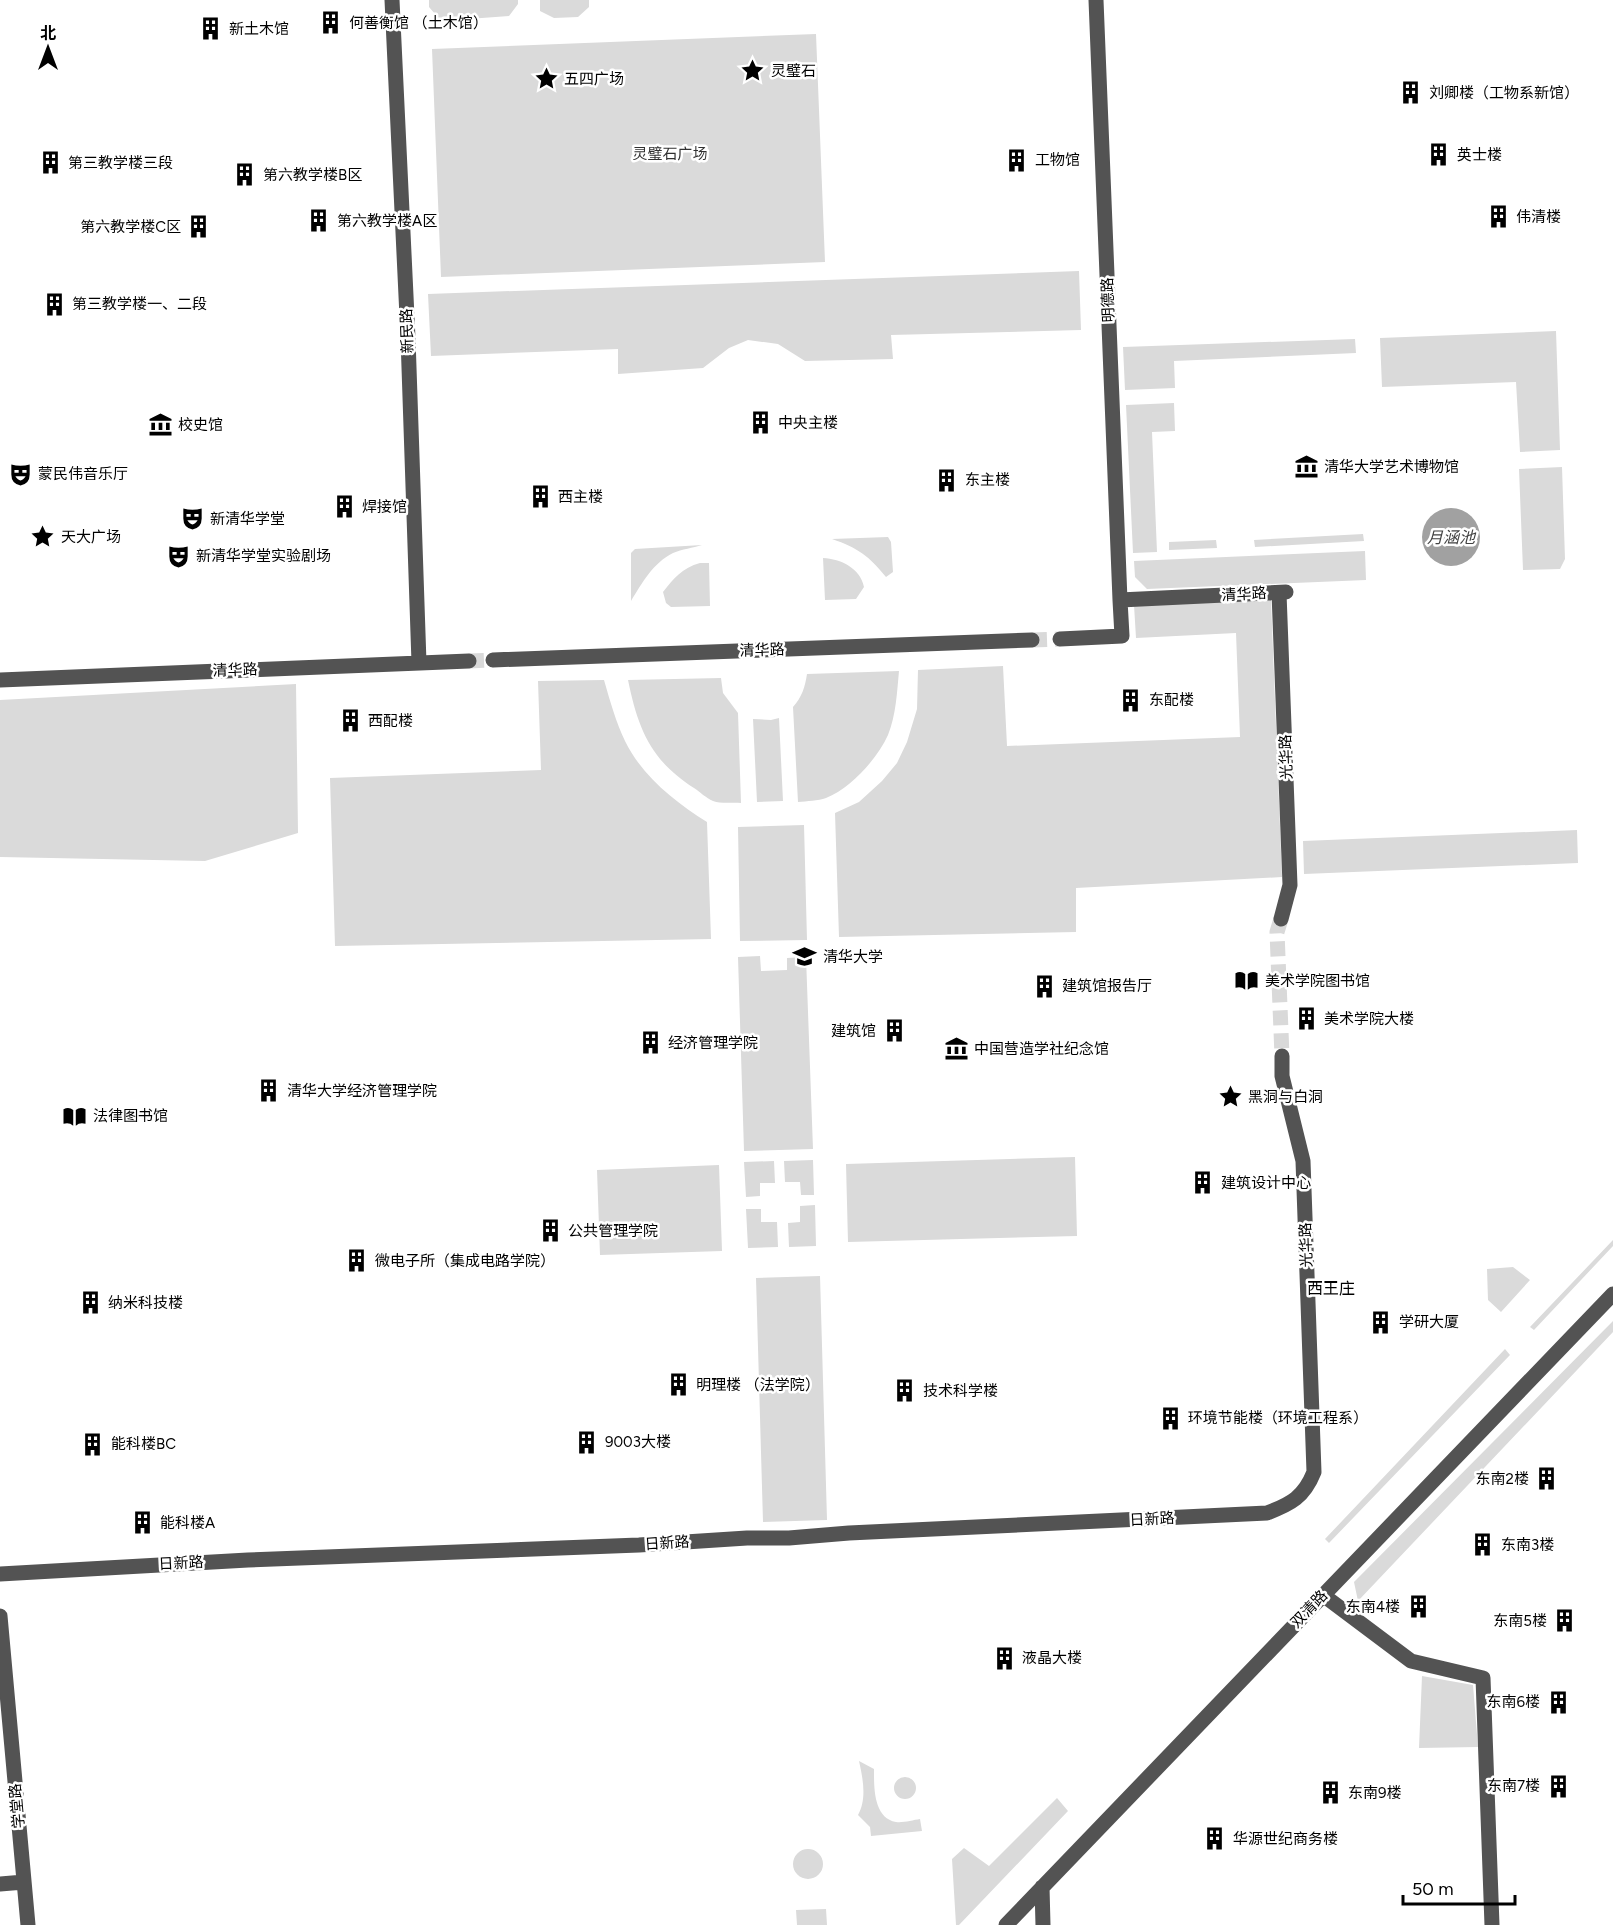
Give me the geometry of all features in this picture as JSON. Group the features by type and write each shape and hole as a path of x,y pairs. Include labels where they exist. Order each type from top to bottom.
{"street":[{"name":"新民路","path":"392,0 408,338 419,663"},
{"name":"明德路","path":"1096,0 1120,600"},
{"name":"清华路","path":"1120,600 1283,592"},
{"name":"光华路","path":"1281,919 1290,885 1283,592"},
{"path":"1060,639 1122,636 1120,600"},
{"name":"清华路","path":"493,660 1032,640"},
{"name":"清华路","path":"0,680 469,661"},
{"name":"光华路","path":"1282,1056 1282,1076 1303,1161 1314,1472"},
{"name":"双清路","path":"1006,1925 1613,1294"},
{"name":"日新路","path":"0,1574 248,1560 639,1545 1267,1514 1291,1503 1310,1482 1314,1472"},
{"path":"1323,1595 1411,1661 1483,1678 1492,1925"},
{"name":"学堂路","path":"0,1616 28,1925"},
{"path":"0,1884 24,1882"},
{"path":"1042,1887 1043,1925"}],"green space":[{"path":"429,0 518,0 518,4 509,16 441,21 429,7"},
{"path":"540,0 589,0 589,7 578,17 554,18 540,11"},
{"name":"灵璧石广场","path":"816,34 825,262 441,277 432,49"},
{"path":"1079,271 1081,330 891,335 893,359 805,361 778,344 748,340 729,348 703,368 618,374 618,349 431,356 428,294"},
{"path":"1556,331 1560,450 1520,452 1516,382 1382,387 1380,338"},
{"path":"1355,339 1356,353 1174,361 1175,388 1125,390 1123,347"},
{"path":"1174,403 1175,431 1152,432 1157,552 1133,553 1126,405"},
{"path":"1562,467 1565,559 1560,569 1523,570 1519,469"},
{"path":"1363,534 1364,541 1255,547 1254,540"},
{"path":"888,537 891,542 893,572 886,577 874,563 862,554 832,539"},
{"path":"1216,540 1217,548 1169,550 1169,542"},
{"path":"702,545 680,550 666,557 649,574 631,601 631,553 635,549"},
{"path":"1365,551 1366,580 1147,589 1135,577 1134,561"},
{"path":"823,558 836,560 854,570 862,580 864,587 856,599 825,600"},
{"path":"700,563 709,563 710,606 671,607 666,603 663,592 679,574"},
{"path":"1271,600 1282,877 1076,888 1076,932 839,937 835,813 859,802 882,781 897,763 907,742 917,709 918,670 1003,666 1007,746 1240,737 1236,633 1136,638 1134,605"},
{"path":"899,671 891,727 870,763 854,780 835,793 823,799 798,802 793,707 803,692 807,674"},
{"path":"721,678 723,693 738,713 741,803 710,800 667,766 648,742 636,713 628,680"},
{"path":"604,680 622,734 640,766 671,797 707,822 711,939 335,946 330,778 541,770 538,681"},
{"path":"296,684 298,833 205,861 0,857 0,700"},
{"path":"779,718 783,801 757,802 753,719"},
{"path":"804,825 807,940 740,941 738,827"},
{"path":"1577,830 1578,863 1304,874 1303,841"},
{"path":"760,956 761,971 787,970 787,958 806,957 813,1149 744,1151 738,957"},
{"path":"1075,1157 1077,1236 848,1242 846,1164"},
{"path":"813,1160 814,1195 801,1195 800,1182 785,1182 784,1161"},
{"path":"774,1161 775,1183 760,1183 760,1196 746,1197 744,1162"},
{"path":"719,1165 722,1251 600,1255 597,1170"},
{"path":"815,1205 816,1246 789,1247 788,1223 800,1222 800,1206"},
{"path":"746,1209 761,1209 761,1222 777,1222 778,1247 748,1248"},
{"path":"1613,1240 1613,1246 1534,1330 1530,1327"},
{"path":"1513,1267 1530,1280 1501,1312 1488,1300 1487,1269"},
{"path":"820,1276 827,1520 763,1522 756,1278"},
{"path":"1613,1321 1613,1332 1358,1601 1354,1582"},
{"path":"1505,1349 1510,1355 1329,1543 1325,1539"},
{"path":"1422,1676 1473,1685 1478,1747 1419,1748"},
{"path":"859,1761 874,1769 876,1800 883,1814 896,1822 920,1819 922,1831 871,1836 870,1827 858,1815 863,1802 863,1782"},
{"path":"901,1777 909,1777 916,1784 916,1792 909,1799 901,1799 894,1792 894,1784"},
{"path":"1057,1798 1068,1811 959,1925 956,1925 952,1859 964,1848 989,1866"},
{"path":"808,1849 819,1853 823,1864 819,1875 808,1879 797,1875 793,1864 797,1853"},
{"path":"826,1909 827,1925 797,1925 796,1910"}],"water":[{"name":"月涵池","path":"1445,508 1457,508 1472,516 1480,531 1480,543 1472,558 1457,566 1445,566 1430,558 1422,543 1422,531 1430,516"}],"tunnel":[{"path":"1032,640 1060,639"},
{"path":"469,661 493,660"},
{"path":"1281,919 1277,932 1282,1056"}],"place":[{"name":"何善衡馆 （土木馆）","path":"331,23"},
{"name":"新土木馆","path":"211,29"},
{"name":"灵璧石","path":"753,71"},
{"name":"五四广场","path":"546,79"},
{"name":"刘卿楼（工物系新馆）","path":"1411,93"},
{"name":"英士楼","path":"1439,155"},
{"name":"工物馆","path":"1017,160"},
{"name":"第三教学楼三段","path":"50,163"},
{"name":"第六教学楼B区","path":"245,175"},
{"name":"伟清楼","path":"1498,217"},
{"name":"第六教学楼A区","path":"319,221"},
{"name":"第六教学楼C区","path":"199,227"},
{"name":"第三教学楼一、二段","path":"54,304"},
{"name":"中央主楼","path":"760,423"},
{"name":"校史馆","path":"160,425"},
{"name":"清华大学艺术博物馆","path":"1306,467"},
{"name":"蒙民伟音乐厅","path":"20,474"},
{"name":"东主楼","path":"947,480"},
{"name":"西主楼","path":"540,497"},
{"name":"焊接馆","path":"344,507"},
{"name":"新清华学堂","path":"192,519"},
{"name":"天大广场","path":"43,537"},
{"name":"新清华学堂实验剧场","path":"178,556"},
{"name":"东配楼","path":"1131,700"},
{"name":"西配楼","path":"350,721"},
{"name":"清华大学","path":"805,957"},
{"name":"美术学院图书馆","path":"1247,981"},
{"name":"建筑馆报告厅","path":"1044,986"},
{"name":"美术学院大楼","path":"1306,1019"},
{"name":"建筑馆","path":"894,1031"},
{"name":"经济管理学院","path":"650,1043"},
{"name":"中国营造学社纪念馆","path":"956,1049"},
{"name":"清华大学经济管理学院","path":"269,1091"},
{"name":"黑洞与白洞","path":"1230,1097"},
{"name":"法律图书馆","path":"75,1116"},
{"name":"建筑设计中心","path":"1203,1183"},
{"name":"公共管理学院","path":"550,1231"},
{"name":"微电子所（集成电路学院）","path":"357,1261"},
{"name":"纳米科技楼","path":"90,1303"},
{"name":"学研大厦","path":"1381,1322"},
{"name":"明理楼 （法学院）","path":"678,1385"},
{"name":"技术科学楼","path":"905,1391"},
{"name":"环境节能楼（环境工程系）","path":"1170,1418"},
{"name":"9003大楼","path":"587,1442"},
{"name":"能科楼BC","path":"93,1444"},
{"name":"东南2楼","path":"1547,1479"},
{"name":"能科楼A","path":"142,1523"},
{"name":"东南3楼","path":"1483,1545"},
{"name":"东南4楼","path":"1418,1607"},
{"name":"东南5楼","path":"1565,1621"},
{"name":"液晶大楼","path":"1004,1658"},
{"name":"东南6楼","path":"1558,1702"},
{"name":"东南7楼","path":"1558,1786"},
{"name":"东南9楼","path":"1330,1793"},
{"name":"华源世纪商务楼","path":"1215,1839"}],"district":[{"name":"西王庄","path":"1331,1288"}]}
